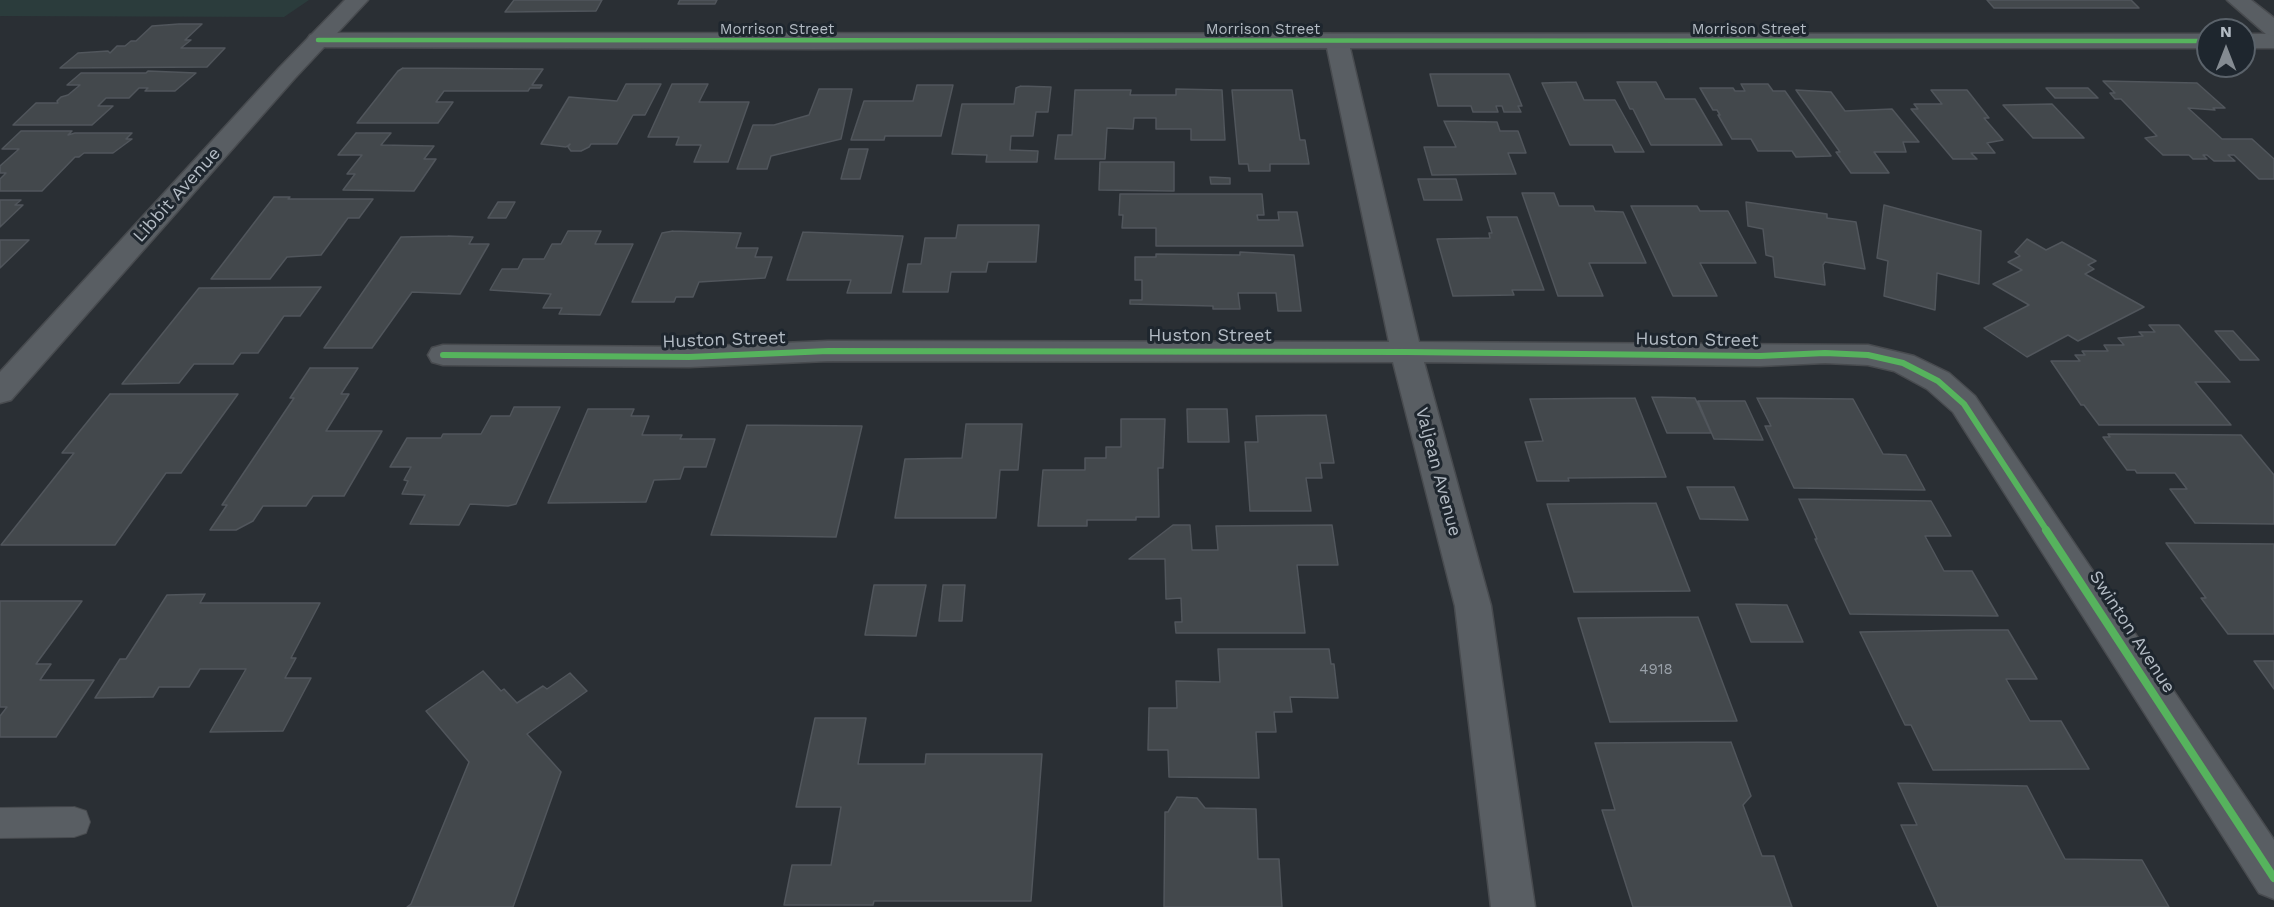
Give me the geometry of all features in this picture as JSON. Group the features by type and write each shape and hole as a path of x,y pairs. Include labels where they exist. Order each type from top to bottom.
{"street":[{"name":"Libbit Avenue","path":"0,392 318,40 357,0"},
{"path":"2238,0 2274,29"},
{"name":"Morrison Street","path":"318,40 2196,41"},
{"path":"2256,41 2274,41"},
{"name":"Valjean Avenue","path":"1337,42 1406,352 1473,606 1513,907"},
{"name":"Huston Street","path":"443,356 689,357 828,351 1406,352 1760,356 1825,352 1868,355 1911,367 1938,381 1964,404"},
{"name":"Swinton Avenue","path":"1964,404 2274,878"}],"lane":[{"path":"0,823 74,822"}],"shaded area":[{"path":"0,0 309,0 284,17 0,16"}],"building":[{"path":"514,0 602,0 596,11 505,12"},
{"path":"680,0 717,0 715,4 678,4"},
{"path":"1987,0 2131,0 2139,8 1994,8"},
{"path":"202,24 185,40 191,40 181,48 225,48 207,67 60,68 78,53 108,51 110,53 117,46 125,46 131,41 136,41 152,26"},
{"path":"403,68 543,69 532,85 542,85 540,88 530,88 528,91 444,91 436,102 453,102 438,123 357,123 398,71"},
{"path":"148,71 196,73 175,91 145,91 148,88 139,88 129,98 106,98 98,106 113,106 92,125 13,125 36,103 58,103 61,97 68,95 80,85 67,85 81,73 146,73"},
{"path":"1430,74 1509,74 1522,106 1518,106 1521,112 1504,112 1502,106 1496,106 1498,112 1473,112 1471,106 1438,106"},
{"path":"2103,81 2197,83 2225,108 2213,108 2215,110 2188,108 2222,139 2252,139 2274,159 2274,179 2259,179 2234,155 2228,155 2235,161 2214,161 2207,155 2203,155 2207,159 2193,159 2189,155 2163,155 2145,138 2157,136 2121,99 2115,99 2110,93 2115,93"},
{"path":"1576,82 1584,100 1615,100 1644,152 1615,152 1612,145 1570,145 1542,83"},
{"path":"1617,82 1656,82 1665,99 1695,99 1722,145 1651,145"},
{"path":"626,84 661,84 645,115 633,115 617,144 591,144 581,151 571,151 568,147 570,144 566,147 541,144 569,97 617,101"},
{"path":"672,84 708,84 699,102 749,102 728,162 694,162 701,145 676,145 679,137 648,137"},
{"path":"1741,84 1768,84 1773,91 1785,91 1831,156 1796,157 1792,151 1758,151 1751,139 1732,139 1717,110 1713,110 1700,88 1733,88 1735,91 1745,91"},
{"path":"917,85 953,85 941,136 885,136 884,140 851,140 864,101 913,101"},
{"path":"1021,86 1051,87 1048,112 1036,112 1033,136 1011,136 1010,150 1038,151 1037,162 986,162 987,155 952,154 962,104 1014,104 1016,88"},
{"path":"2046,88 2088,88 2098,98 2055,98"},
{"path":"819,89 852,89 841,139 771,156 767,169 737,169 753,125 774,125 809,115"},
{"path":"1176,89 1222,90 1225,140 1191,140 1191,129 1156,129 1156,118 1134,118 1133,129 1107,128 1105,159 1055,159 1058,135 1072,135 1075,90 1131,90 1130,95 1176,95"},
{"path":"1232,90 1292,90 1300,140 1305,140 1309,164 1270,164 1270,171 1249,171 1248,164 1239,164"},
{"path":"1796,90 1831,92 1845,111 1892,109 1919,142 1903,142 1906,152 1874,152 1889,173 1851,173 1836,152 1840,152"},
{"path":"1931,90 1967,90 1989,118 1984,118 2003,140 1987,143 1995,153 1971,153 1977,159 1953,159 1911,109 1918,109 1914,104 1942,104"},
{"path":"2052,104 2084,138 2033,138 2003,105"},
{"path":"1444,121 1497,122 1500,131 1518,131 1526,153 1508,153 1516,174 1432,175 1424,147 1456,147"},
{"path":"21,131 72,131 68,135 132,133 126,139 132,139 113,153 84,153 75,157 42,191 0,191 0,179 6,173 0,173 0,166 19,149 2,149"},
{"path":"356,133 391,133 381,145 434,146 424,159 436,159 414,191 343,190 355,174 347,174 362,155 338,155"},
{"path":"849,149 868,149 860,179 841,179"},
{"path":"1100,162 1174,162 1174,191 1099,190"},
{"path":"1210,177 1230,178 1230,184 1211,184"},
{"path":"1418,179 1456,179 1462,200 1424,200"},
{"path":"1522,193 1554,193 1559,206 1593,206 1595,211 1623,212 1646,263 1589,263 1603,296 1558,296"},
{"path":"1120,194 1262,194 1264,215 1257,215 1258,220 1279,220 1278,212 1297,212 1303,246 1156,246 1156,228 1122,228 1123,215 1119,215"},
{"path":"274,197 373,199 359,218 348,218 321,255 287,257 270,279 211,279"},
{"path":"0,200 21,200 15,205 23,205 0,227"},
{"path":"498,202 515,202 506,218 488,218"},
{"path":"1746,202 1827,214 1827,218 1856,222 1865,269 1825,262 1823,265 1825,285 1775,277 1773,257 1766,255 1763,229 1748,226"},
{"path":"1884,205 1981,231 1979,284 1937,273 1935,310 1884,296 1888,261 1877,258"},
{"path":"1631,206 1697,206 1700,211 1728,211 1756,263 1700,263 1717,296 1673,296"},
{"path":"1487,217 1517,217 1544,290 1512,290 1514,295 1453,296 1437,239 1490,238 1489,233 1492,233"},
{"path":"958,225 1039,225 1036,262 988,262 986,272 951,272 948,292 903,292 908,264 921,264 925,238 956,238"},
{"path":"568,231 601,231 595,244 633,244 600,315 559,314 562,308 543,308 551,294 490,290 502,269 518,269 523,259 544,259 552,244 561,244"},
{"path":"673,231 741,233 736,248 758,248 755,257 772,257 765,278 699,282 693,297 676,297 674,302 632,302 662,233"},
{"path":"803,232 903,236 891,293 847,293 851,280 787,280"},
{"path":"401,237 473,237 469,244 489,244 460,294 412,292 372,348 324,348"},
{"path":"2027,239 2046,250 2062,242 2096,261 2088,265 2094,269 2085,274 2144,307 2078,341 2068,335 2027,357 1984,328 2029,305 1993,284 2022,270 2008,262 2020,256 2015,252"},
{"path":"0,240 29,240 0,268"},
{"path":"1240,252 1294,255 1301,311 1278,311 1276,293 1238,293 1240,309 1130,304 1130,300 1142,300 1142,280 1135,280 1135,257 1156,257 1156,254 1240,255"},
{"path":"321,287 300,316 284,316 258,353 241,353 233,364 194,364 179,383 122,384 199,288"},
{"path":"2149,325 2179,325 2230,382 2195,382 2231,425 2099,425 2084,405 2081,405 2051,361 2080,361 2075,355 2085,355 2082,351 2108,351 2104,345 2124,345 2118,338 2143,336 2139,332 2155,332"},
{"path":"2215,331 2233,331 2259,360 2240,360"},
{"path":"310,368 358,368 341,394 349,394 326,431 382,431 344,496 313,496 306,506 263,506 253,521 236,530 210,530 227,505 222,505 294,398 290,398"},
{"path":"110,394 238,394 181,473 166,473 115,545 1,545 74,453 62,453"},
{"path":"1652,397 1695,398 1711,433 1667,433"},
{"path":"1635,398 1666,477 1568,478 1569,481 1537,481 1525,442 1543,441 1530,399"},
{"path":"1757,398 1853,399 1883,454 1906,455 1925,490 1794,488 1765,426 1771,426"},
{"path":"1698,401 1745,401 1763,440 1714,439"},
{"path":"514,407 560,407 516,504 508,506 470,504 459,525 410,524 425,495 402,494 408,481 404,480 411,467 390,467 407,438 441,438 443,434 481,434 491,416 510,416"},
{"path":"588,409 634,409 631,416 649,416 642,435 682,435 680,439 715,439 706,467 684,467 680,479 654,480 646,502 548,503"},
{"path":"1187,409 1227,409 1229,442 1188,442"},
{"path":"1326,415 1334,463 1320,463 1322,478 1306,478 1311,511 1250,511 1245,442 1258,442 1256,416"},
{"path":"1121,419 1165,419 1163,468 1158,468 1159,517 1136,517 1136,520 1087,520 1087,526 1038,526 1043,470 1085,470 1085,458 1106,458 1106,447 1121,447"},
{"path":"966,424 1022,424 1018,470 1000,470 996,518 895,518 905,459 962,458"},
{"path":"747,425 862,426 836,537 711,535"},
{"path":"2108,434 2241,435 2274,475 2274,524 2195,523 2170,489 2187,489 2175,473 2137,473 2135,470 2127,470 2103,437 2110,437"},
{"path":"1687,487 1734,487 1748,520 1700,519"},
{"path":"1799,499 1931,501 1951,536 1925,536 1944,571 1972,571 1998,616 1850,614"},
{"path":"1656,503 1690,591 1574,592 1547,504"},
{"path":"1173,525 1190,525 1192,550 1218,550 1216,526 1332,525 1338,565 1297,565 1305,633 1176,633 1175,622 1182,622 1181,598 1166,599 1165,559 1129,559"},
{"path":"2166,543 2274,544 2274,634 2228,634 2201,598 2206,598"},
{"path":"874,585 926,585 916,636 865,635"},
{"path":"943,585 965,585 962,621 939,621"},
{"path":"205,594 200,603 320,603 291,658 296,658 285,678 311,678 283,731 210,732 246,669 200,669 189,687 159,687 153,697 95,698 120,659 126,659 167,595"},
{"path":"0,601 82,601 36,664 51,664 40,680 94,680 56,737 0,737 0,716 7,707 0,707"},
{"path":"1736,604 1787,605 1803,642 1751,642"},
{"path":"1698,617 1737,721 1610,722 1578,618"},
{"path":"2008,630 2037,679 2006,679 2030,721 2061,721 2089,769 1933,770 1911,725 1905,725 1860,632"},
{"path":"1218,649 1329,649 1331,664 1334,664 1338,698 1290,697 1292,712 1274,712 1276,732 1256,732 1259,778 1169,777 1168,750 1148,750 1149,708 1177,708 1176,681 1220,682"},
{"path":"2254,661 2274,661 2274,689"},
{"path":"483,671 501,691 504,689 517,703 543,686 547,689 570,673 587,691 527,734 561,772 513,907 407,907 411,904 469,762 426,711"},
{"path":"815,718 866,718 858,764 925,764 926,754 1042,754 1031,901 874,901 873,905 784,905 792,865 831,865 841,807 796,807"},
{"path":"1731,742 1751,796 1743,805 1762,856 1774,856 1792,907 1633,907 1602,810 1615,810 1595,743"},
{"path":"1898,783 2027,786 2065,859 2142,860 2169,907 1938,907 1901,825 1917,825"},
{"path":"1177,797 1197,798 1205,808 1256,809 1258,859 1279,859 1282,907 1164,907 1165,812 1168,812"}],"cycle path":[{"path":"318,40 2196,41"},
{"path":"443,355 689,357 828,351 1406,352 1760,356 1825,353 1868,355 1903,363 1938,381 1964,404 2274,878"}]}
